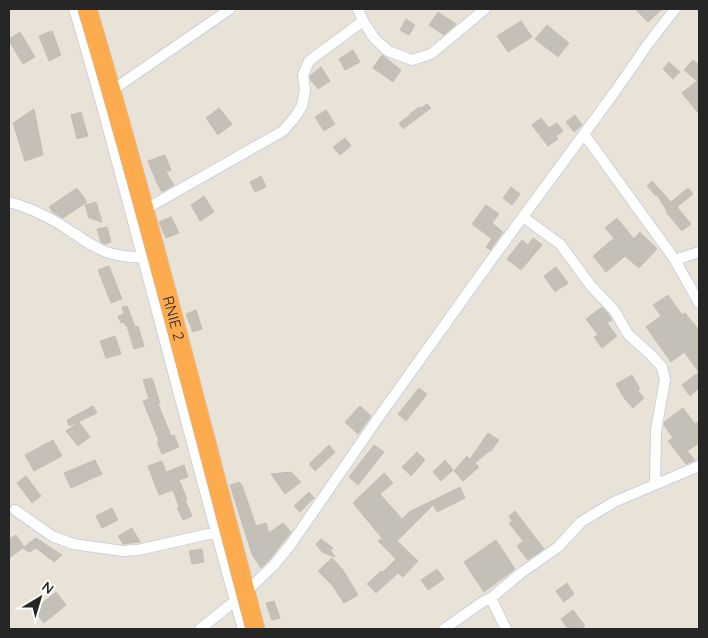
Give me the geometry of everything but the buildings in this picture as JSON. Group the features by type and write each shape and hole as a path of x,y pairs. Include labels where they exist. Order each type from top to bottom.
{"highway":[{"name":"RNIE 2","path":"87,9 144,210 150,258 222,531 240,597 255,629"}],"street":[{"path":"9,202 30,208 105,252 150,258 74,9"},
{"path":"111,91 230,9"},
{"path":"358,9 374,38 388,50 412,60 431,54 485,9"},
{"path":"200,629 240,597 274,565 292,544 376,421 675,9"},
{"path":"144,210 284,131 302,106 305,90 303,75 309,61 363,21"},
{"path":"584,134 675,260 699,303"},
{"path":"523,217 560,244 591,286 614,310 628,334 651,354 662,368 665,380 656,430 655,484"},
{"path":"675,260 699,252"},
{"path":"444,629 491,598 521,573 558,547 581,522 614,502 699,466"},
{"path":"15,510 52,536 73,544 123,551 138,550 222,531"},
{"path":"240,597 243,629"},
{"path":"491,598 506,629"}]}
